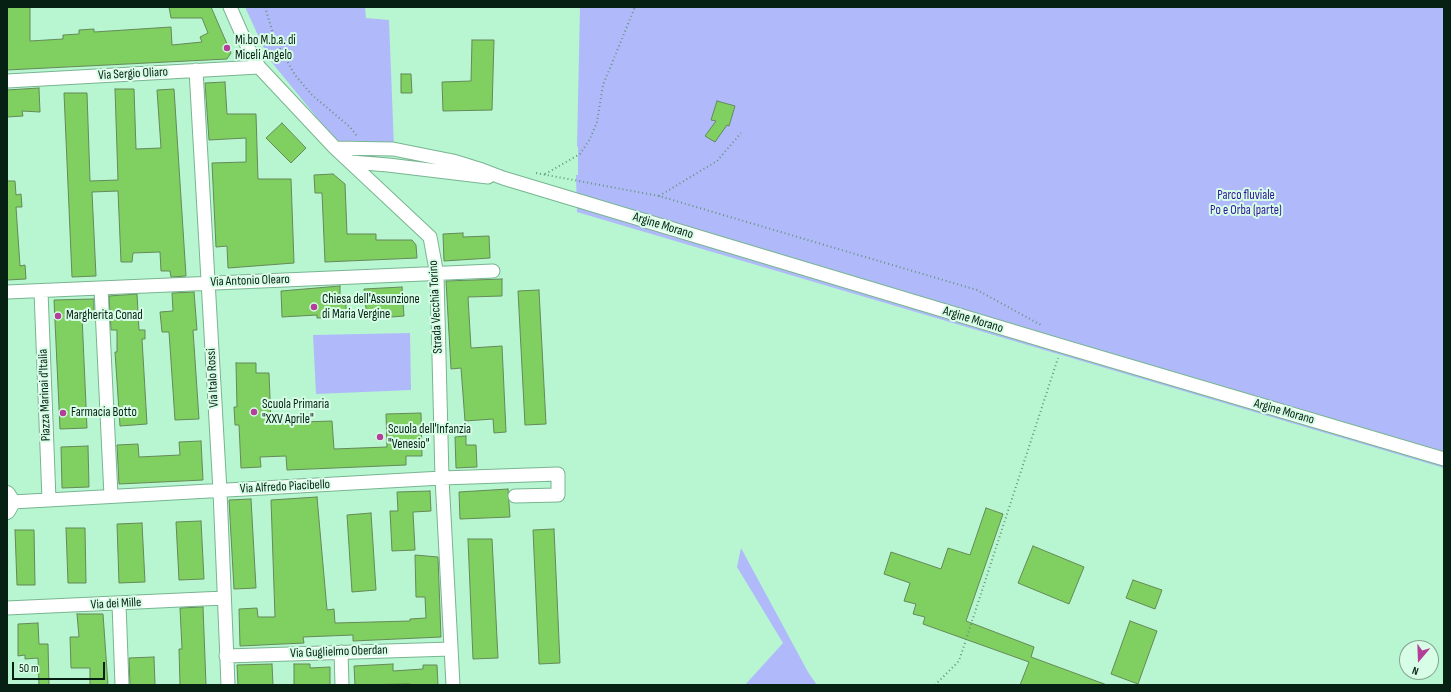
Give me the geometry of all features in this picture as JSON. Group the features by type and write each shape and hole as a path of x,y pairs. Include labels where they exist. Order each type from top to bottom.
{"street":[{"name":"Strada Vecchia Torino","path":"230,7 248,48 259,67 335,148 430,237 437,275 442,478 453,685"},
{"name":"Via Sergio Oliaro","path":"7,82 259,67"},
{"name":"Via Italo Rossi","path":"196,70 220,491 228,685"},
{"name":"Argine Morano","path":"335,148 393,149 454,161 508,180 1444,459"},
{"name":"Argine Morano","path":"351,162 388,164 475,177 508,180"},
{"name":"Via Antonio Olearo","path":"7,292 437,275 493,271"},
{"path":"101,288 111,496"},
{"name":"Piazza Marinai d'Italia","path":"41,291 49,500"},
{"name":"Via Alfredo Piacibello","path":"9,502 442,478 558,474 558,495 516,496"},
{"name":"Via dei Mille","path":"7,608 224,598"},
{"path":"119,604 122,685"},
{"name":"Via Guglielmo Oberdan","path":"226,656 451,649"},
{"path":"341,652 342,685"}],"path":[{"path":"265,7 275,40 295,75 312,95 350,127 366,148"},
{"path":"544,175 580,154 590,139 597,122 603,85 635,7"},
{"path":"659,196 717,161 741,133"},
{"path":"529,172 659,196 977,290 1047,329"},
{"path":"935,685 959,661 1062,346"}],"green space":[{"path":"245,7 365,7 366,18 389,20 394,148 336,141 269,59"},
{"name":"Parco fluviale Po e Orba (parte)","path":"580,7 1444,7 1444,468 577,212 576,175 578,175 578,146 577,147"},
{"path":"410,333 411,390 316,394 313,335"},
{"path":"741,548 808,672 817,685 745,685 783,643 737,567"}],"building":[{"path":"7,7 30,7 30,41 63,39 63,35 79,34 79,30 94,29 94,32 171,27 172,45 202,42 200,37 208,33 202,18 171,18 169,7 211,7 231,53 227,59 7,70"},
{"path":"472,40 494,40 492,110 443,111 442,82 471,81"},
{"path":"401,74 411,74 412,93 401,93"},
{"path":"225,82 227,114 256,114 258,179 291,179 294,263 228,268 227,246 216,247 212,163 246,162 246,138 209,140 205,83"},
{"path":"39,88 40,112 22,111 23,116 7,117 7,90"},
{"path":"115,89 134,89 136,149 161,148 157,90 174,89 186,276 171,277 170,271 161,271 160,252 133,253 132,262 121,262 118,191 92,192 96,276 72,277 64,93 87,93 90,181 118,180"},
{"path":"717,101 735,106 729,126 727,125 715,142 705,136 716,121 711,120"},
{"path":"282,123 306,148 291,163 266,138"},
{"path":"333,174 345,184 347,234 376,234 376,240 412,240 416,245 417,258 325,262 322,193 315,193 314,175"},
{"path":"7,181 15,181 16,195 21,194 22,207 16,207 20,266 25,265 26,279 7,280"},
{"path":"463,233 463,237 489,236 490,258 444,261 443,234"},
{"path":"502,279 502,296 468,297 471,348 502,346 506,432 494,433 493,419 465,421 461,368 451,369 446,281"},
{"name":"Chiesa dell'Assunzione di Maria Vergine","path":"340,286 340,300 346,300 346,317 317,318 317,315 282,317 281,291"},
{"path":"402,287 404,316 367,319 364,289"},
{"path":"539,290 546,424 525,425 518,291"},
{"path":"194,292 197,330 193,330 199,419 175,420 169,332 162,332 160,312 173,311 172,293"},
{"path":"137,294 139,330 145,330 145,339 142,339 147,424 120,426 115,352 117,352 117,330 111,330 109,296"},
{"path":"94,299 94,316 82,316 87,428 60,429 54,300"},
{"path":"236,363 256,363 256,373 269,373 271,423 332,421 334,449 387,447 386,414 421,413 422,456 406,456 406,465 287,470 286,456 260,457 261,467 241,468 239,425 235,425 234,407 237,407"},
{"path":"466,436 466,445 476,445 477,467 456,468 455,437"},
{"path":"201,441 203,480 119,484 117,445 138,444 139,457 180,455 179,442"},
{"path":"88,446 89,487 62,488 61,447"},
{"path":"508,489 510,517 460,519 459,492"},
{"path":"430,491 431,511 413,512 415,550 392,551 390,511 398,511 397,492"},
{"path":"317,497 327,610 334,609 335,623 410,621 410,619 426,618 425,597 416,597 415,555 438,557 441,637 353,641 353,635 303,637 304,643 240,646 239,609 257,608 258,617 275,617 271,500"},
{"path":"251,499 256,588 234,589 229,500"},
{"path":"986,508 1003,514 966,621 1034,647 1031,657 1107,685 1020,685 1029,662 923,624 925,617 913,614 916,604 904,601 910,583 884,574 891,552 941,569 948,548 970,555"},
{"path":"371,513 376,590 352,592 347,515"},
{"path":"201,521 204,579 179,580 176,522"},
{"path":"142,523 145,582 119,583 117,524"},
{"path":"66,528 85,528 86,583 68,583"},
{"path":"554,529 560,663 539,664 533,530"},
{"path":"15,530 34,530 35,585 17,585"},
{"path":"468,539 492,539 498,658 473,659"},
{"path":"1033,546 1084,567 1069,604 1018,583"},
{"path":"1133,580 1162,590 1155,609 1126,598"},
{"path":"203,607 206,685 180,685 179,649 182,649 180,608"},
{"path":"77,614 103,614 108,685 90,685 90,668 71,668 70,637 79,637"},
{"path":"1130,621 1157,631 1138,684 1111,674"},
{"path":"38,623 39,644 48,644 49,685 39,685 38,658 25,659 25,655 18,656 18,624"},
{"path":"154,657 155,685 130,685 129,658"},
{"path":"272,664 273,685 238,685 237,665"},
{"path":"294,664 310,664 310,668 330,667 330,685 294,685"},
{"path":"393,664 393,671 423,669 423,665 437,665 438,685 355,685 354,666"}],"place":[{"name":"Mi.bo M.b.a. di Miceli Angelo","path":"227,48"},
{"name":"Chiesa dell'Assunzione di Maria Vergine","path":"314,307"},
{"name":"Margherita Conad","path":"58,316"},
{"name":"Scuola Primaria \"XXV Aprile\"","path":"254,412"},
{"name":"Farmacia Botto","path":"63,413"},
{"name":"Scuola dell'Infanzia \"Venesio\"","path":"380,437"}]}
